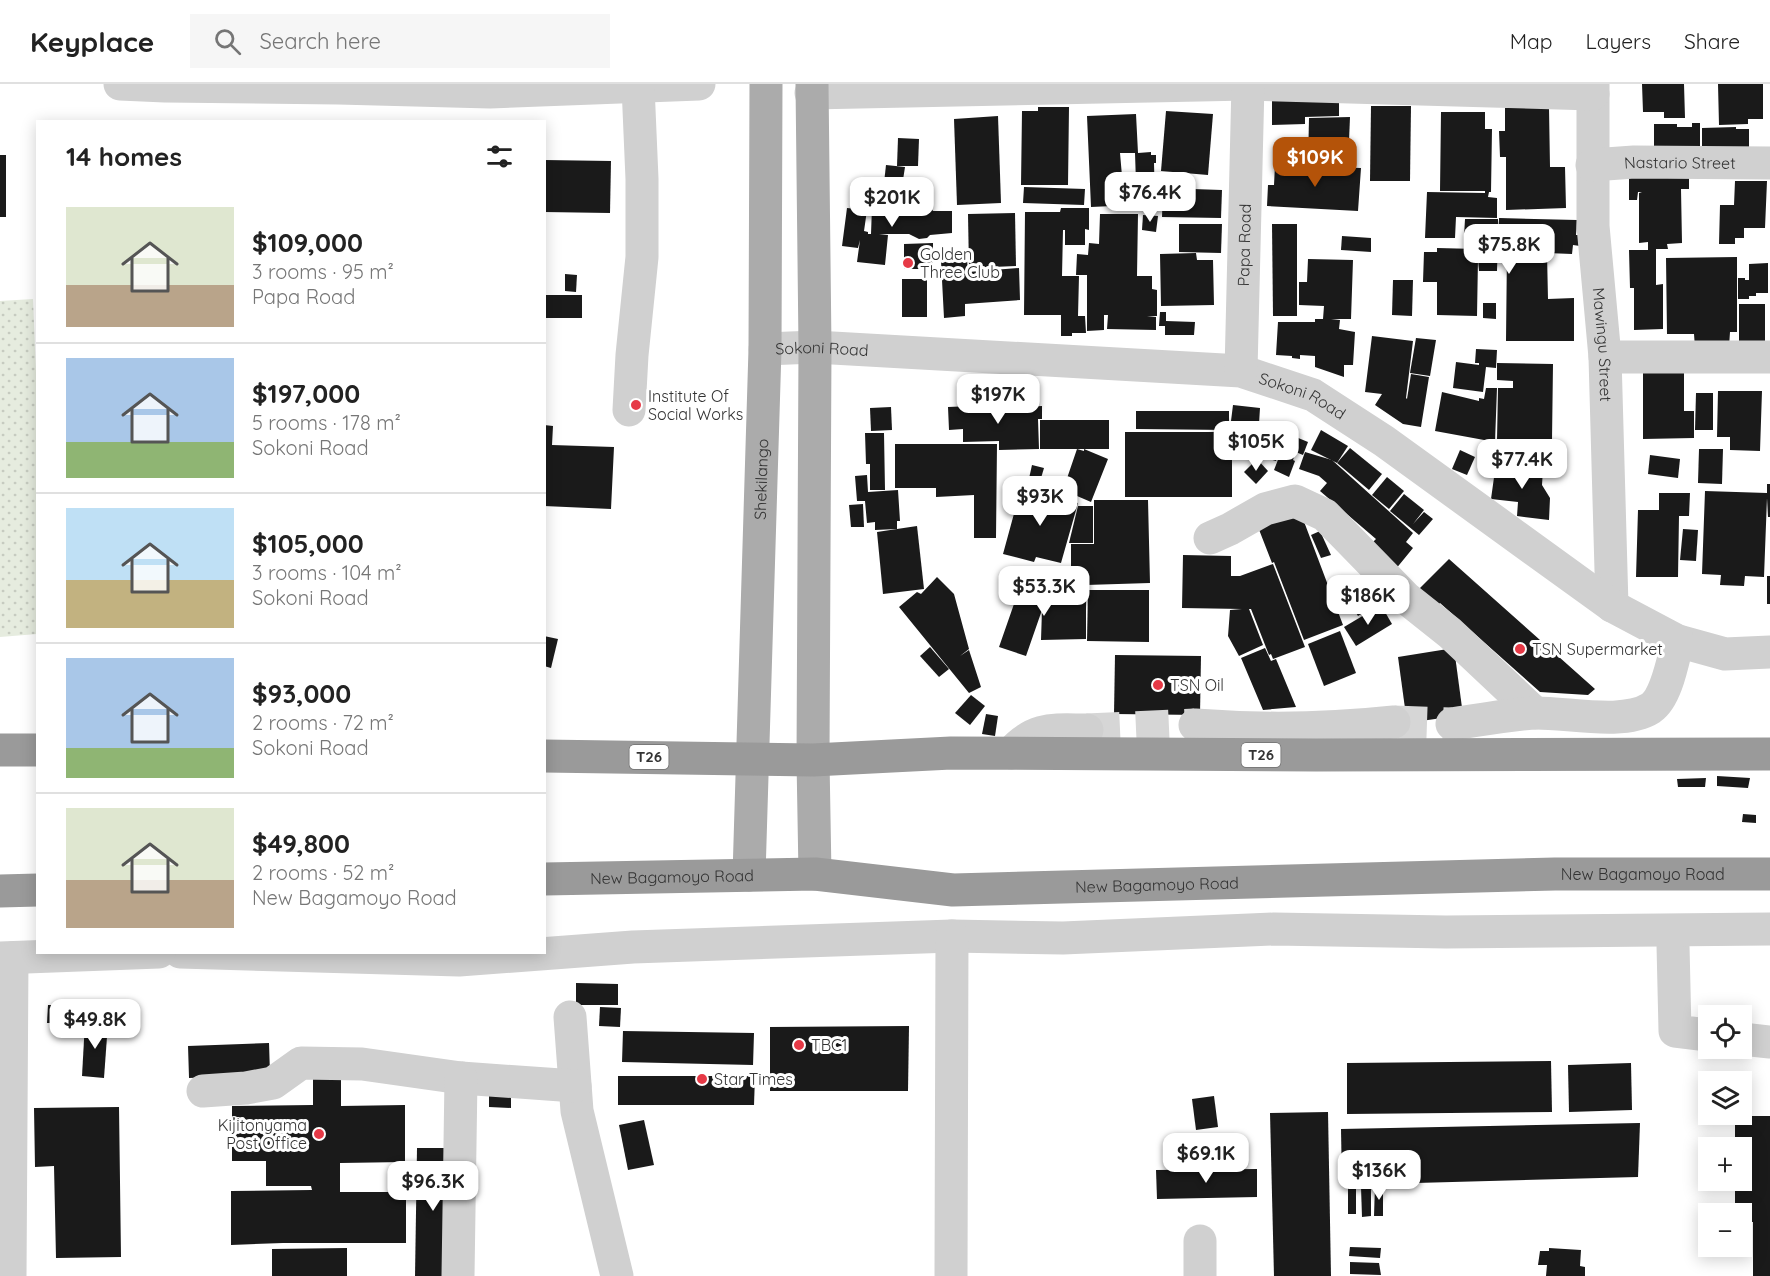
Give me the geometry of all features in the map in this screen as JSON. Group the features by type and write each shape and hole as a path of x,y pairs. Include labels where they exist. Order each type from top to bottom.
{"highway":[{"path":"0,750 36,750"},
{"name":"T26","path":"546,756 813,759 951,753 1770,754"},
{"name":"New Bagamoyo Road","path":"546,879 815,874 953,890 1556,874 1770,874"},
{"path":"0,891 36,890"}],"main road":[{"name":"Shekilango","path":"749,875 765,349 766,84"},
{"path":"812,89 815,347 813,759 815,874"}],"street":[{"path":"120,84 490,92 699,84"},
{"path":"812,89 1248,84 1593,89"},
{"name":"Papa Road","path":"1241,371 1248,84"},
{"path":"629,410 642,257 638,86"},
{"name":"Mawingu Street","path":"1593,89 1593,226 1605,357 1612,606"},
{"name":"Nastario Street","path":"1592,165 1634,162 1770,163"},
{"name":"Sokoni Road","path":"765,349 815,347 1241,371 1313,394 1383,441 1612,606 1678,641 1725,654 1770,652"},
{"path":"1605,357 1770,357"},
{"path":"1210,538 1265,509 1295,501 1325,515 1406,598 1450,633 1535,713"},
{"path":"1452,724 1535,713 1629,716 1651,708 1661,696 1678,641"},
{"path":"1195,725 1245,729 1394,722"},
{"path":"1011,753 1020,743 1044,730 1087,730"},
{"path":"546,953 633,946 952,936 1063,938 1274,929 1446,932 1770,929"},
{"path":"951,1276 952,936"},
{"path":"1673,945 1675,1031 1698,1034"},
{"path":"10,1276 6,958 108,954"},
{"path":"311,954 459,960 534,954"},
{"path":"570,1017 577,1111 617,1276"},
{"path":"1752,1040 1770,1042"},
{"path":"202,1091 246,1088 273,1083 301,1063 362,1064 461,1078 575,1086"},
{"path":"458,1276 461,1078"},
{"path":"1200,1240 1200,1276"}],"shaded area":[{"path":"33,299 36,372 36,634 0,637 0,301"}],"building":[{"path":"1642,84 1684,84 1685,118 1664,118 1664,112 1643,112"},
{"path":"1718,84 1763,84 1763,119 1748,119 1748,124 1719,125"},
{"path":"1339,100 1339,116 1305,117 1305,124 1272,125 1272,101"},
{"path":"1371,106 1411,106 1410,181 1370,181"},
{"path":"1038,107 1069,107 1068,185 1021,185 1022,111 1038,111"},
{"path":"1505,108 1549,108 1550,167 1565,167 1566,208 1506,210 1506,157 1500,157 1499,131 1505,131"},
{"path":"1166,111 1213,114 1208,175 1161,171"},
{"path":"1441,112 1485,112 1485,129 1492,129 1491,192 1488,197 1497,198 1497,218 1456,217 1455,238 1425,238 1427,192 1485,193 1485,191 1440,191"},
{"path":"1136,114 1138,153 1151,152 1151,155 1156,155 1156,163 1154,163 1155,204 1091,207 1087,116","holes":["1120,153 1135,153 1136,183 1119,184 1119,176 1122,176"]},
{"path":"998,116 1001,203 957,205 954,119"},
{"path":"1350,117 1348,165 1308,163 1309,118"},
{"path":"1692,123 1700,123 1700,154 1654,154 1654,124 1677,124 1677,127 1692,127"},
{"path":"1736,127 1736,129 1749,129 1749,154 1702,155 1702,128"},
{"path":"898,138 919,139 918,166 897,166"},
{"path":"0,155 6,155 6,217 0,217"},
{"path":"546,160 611,161 610,213 546,212"},
{"path":"886,165 905,167 901,193 883,192"},
{"path":"1275,165 1361,168 1358,211 1267,206 1268,185 1274,185"},
{"path":"1629,177 1689,177 1689,189 1681,189 1682,243 1667,244 1668,249 1656,249 1656,285 1663,284 1663,329 1634,330 1634,288 1630,288 1629,250 1648,250 1648,242 1639,243 1639,193 1642,192 1638,192 1637,200 1629,200"},
{"path":"1735,181 1767,181 1765,228 1744,228 1744,238 1735,238 1735,244 1719,244 1720,205 1734,205"},
{"path":"1024,187 1085,189 1084,205 1023,203"},
{"path":"1163,188 1222,190 1221,218 1162,217"},
{"path":"921,200 927,202 933,211 952,211 952,233 930,235 919,239 909,234 879,234 888,235 885,265 857,262 860,240 858,248 842,246 847,208 867,210 864,231 871,234 872,207 910,207"},
{"path":"1061,208 1089,208 1089,230 1085,229 1085,245 1065,245 1065,230 1063,230 1062,276 1079,276 1078,316 1085,316 1086,333 1072,333 1072,336 1061,336 1061,315 1024,315 1025,212 1060,212"},
{"path":"1015,213 1016,266 969,268 968,214"},
{"path":"1100,214 1138,214 1137,276 1152,276 1152,289 1157,290 1157,316 1147,316 1156,317 1156,330 1107,329 1108,315 1104,315 1104,330 1087,331 1087,275 1076,275 1077,254 1088,255 1089,243 1099,244"},
{"path":"1143,215 1158,216 1156,232 1142,230"},
{"path":"1499,218 1577,220 1576,235 1580,235 1580,246 1573,245 1572,254 1547,253 1548,299 1574,298 1574,341 1506,341 1507,249 1499,249 1498,241 1536,240 1535,245 1543,245 1545,254 1545,244 1537,244 1537,234 1536,239 1498,237 1497,271 1479,271 1478,258 1477,316 1437,315 1437,282 1423,282 1424,252 1437,252 1437,248 1477,249 1478,236 1464,236 1465,219 1498,219 1499,235"},
{"path":"1179,224 1222,224 1221,253 1179,252"},
{"path":"1272,224 1297,224 1297,316 1273,316"},
{"path":"1342,236 1371,238 1371,252 1341,250"},
{"path":"933,243 933,269 904,269 904,244"},
{"path":"1196,253 1197,260 1213,260 1214,305 1161,306 1160,254"},
{"path":"1737,257 1737,332 1730,332 1729,347 1695,348 1694,334 1667,334 1666,258"},
{"path":"967,259 968,272 1019,268 1020,300 965,304 965,316 944,318 941,261"},
{"path":"1308,259 1353,260 1351,319 1331,319 1340,320 1339,329 1355,332 1353,365 1344,365 1344,377 1315,367 1315,356 1300,355 1300,359 1276,355 1278,322 1315,322 1315,319 1323,319 1324,306 1299,305 1299,282 1307,282"},
{"path":"1768,263 1768,293 1756,293 1756,296 1749,296 1749,299 1738,299 1738,278 1749,280 1749,264"},
{"path":"565,274 577,275 576,292 565,291"},
{"path":"902,279 927,279 927,317 902,317"},
{"path":"1393,280 1413,280 1412,316 1392,315"},
{"path":"546,295 582,295 582,318 546,318"},
{"path":"1483,303 1496,303 1496,319 1483,318"},
{"path":"1739,304 1765,304 1765,344 1739,344"},
{"path":"1160,312 1166,312 1166,321 1195,322 1194,335 1165,335 1165,326 1159,326"},
{"path":"1372,336 1413,341 1406,398 1411,374 1429,377 1421,427 1403,424 1375,405 1382,394 1365,392"},
{"path":"1416,338 1436,340 1430,376 1410,373"},
{"path":"1476,349 1497,350 1496,368 1486,367 1483,392 1453,388 1456,362 1479,365 1475,363"},
{"path":"1497,363 1553,364 1552,440 1497,440 1498,388 1513,388 1513,381 1497,380"},
{"path":"1643,372 1684,372 1684,411 1694,411 1694,438 1643,439"},
{"path":"1486,388 1497,388 1495,442 1435,431 1442,392 1479,401 1479,398 1484,399"},
{"path":"1718,391 1762,391 1760,451 1730,450 1730,437 1717,437"},
{"path":"1696,393 1713,393 1713,430 1695,430"},
{"path":"996,405 996,408 1042,406 1042,419 1038,419 1039,449 999,450 999,441 963,442 963,429 949,430 948,407"},
{"path":"1233,405 1260,408 1259,424 1231,421"},
{"path":"891,407 892,430 871,431 870,408"},
{"path":"1136,411 1229,411 1229,430 1136,429"},
{"path":"1040,420 1109,420 1109,449 1040,449"},
{"name":"Institute Of Social Works","path":"546,425 553,426 552,445 614,447 611,509 546,506"},
{"path":"1232,427 1258,430 1257,434 1281,443 1276,461 1260,456 1259,458 1251,457 1252,452 1232,452 1232,497 1125,497 1125,432 1232,432"},
{"path":"1321,430 1348,446 1337,463 1311,450"},
{"path":"865,433 884,433 885,490 870,490 870,464 866,464"},
{"path":"1291,435 1308,442 1303,455 1286,448"},
{"path":"895,444 997,444 996,538 974,538 974,495 936,497 936,488 895,488"},
{"path":"1350,448 1382,474 1369,490 1337,463"},
{"path":"1077,449 1084,451 1084,449 1108,459 1091,502 1063,490"},
{"path":"1699,449 1723,449 1722,484 1698,483"},
{"path":"1460,450 1475,457 1467,475 1452,469"},
{"path":"1281,452 1294,457 1295,461 1289,477 1274,470"},
{"path":"1305,452 1332,460 1413,533 1406,542 1413,548 1395,570 1372,543 1376,539 1320,491 1327,483 1319,476 1299,469"},
{"path":"1650,455 1680,459 1678,478 1648,474"},
{"path":"1257,459 1268,471 1256,484 1244,472"},
{"path":"1496,463 1543,469 1542,485 1550,498 1549,520 1517,516 1518,502 1491,499"},
{"path":"1032,465 1044,468 1039,485 1028,483"},
{"path":"867,475 868,492 898,490 900,521 897,521 897,529 875,530 875,522 867,523 865,501 857,501 855,476"},
{"path":"1387,477 1404,491 1389,509 1372,495"},
{"path":"1767,484 1770,484 1770,517 1768,517 1767,498 1764,577 1745,576 1744,586 1720,585 1721,575 1702,574 1705,491 1767,493"},
{"path":"1021,488 1078,503 1061,563 1036,557 1034,562 1003,554"},
{"path":"1659,493 1690,493 1689,516 1679,516 1678,577 1636,577 1638,510 1659,510"},
{"path":"1404,494 1424,510 1413,524 1424,512 1433,519 1419,535 1390,511"},
{"path":"1094,500 1148,500 1150,583 1086,585 1086,576 1071,576 1071,544 1094,544"},
{"path":"863,504 864,527 851,527 849,505"},
{"path":"1078,506 1093,506 1093,543 1069,543"},
{"path":"1300,511 1343,625 1304,640 1258,527"},
{"path":"917,526 924,589 883,594 877,532"},
{"path":"1683,529 1698,530 1696,561 1680,560"},
{"path":"1320,531 1331,555 1321,558 1311,535"},
{"path":"1183,555 1231,556 1231,576 1240,576 1273,564 1305,647 1273,659 1271,654 1269,655 1251,609 1249,609 1263,645 1239,656 1228,636 1230,610 1242,609 1182,608"},
{"name":"TSN Supermarket","path":"1449,559 1595,689 1588,695 1540,692 1440,603 1435,609 1416,592"},
{"path":"1767,576 1770,576 1770,604 1767,604"},
{"path":"937,577 954,594 969,649 960,656 969,650 981,687 969,693 899,607 917,592 921,594"},
{"path":"1023,578 1049,586 1048,590 1040,590 1041,600 1042,591 1086,591 1086,639 1041,640 1042,610 1026,656 999,647"},
{"path":"1053,578 1074,578 1074,590 1052,590"},
{"path":"1088,590 1149,590 1149,642 1087,641"},
{"path":"1371,595 1377,603 1358,616 1353,608"},
{"path":"1381,605 1392,624 1356,646 1344,627"},
{"path":"1340,631 1356,673 1324,686 1308,644"},
{"path":"546,636 558,639 551,668 546,667"},
{"path":"930,647 949,669 939,677 920,656"},
{"path":"1265,648 1271,661 1276,659 1296,707 1263,710 1241,658"},
{"path":"1454,648 1463,715 1407,723 1398,657"},
{"name":"TSN Oil","path":"1115,655 1201,656 1200,715 1114,714"},
{"path":"971,695 985,706 970,725 955,713"},
{"path":"986,714 998,716 995,736 982,734"},
{"path":"1717,776 1750,778 1748,788 1717,786"},
{"path":"1706,778 1705,787 1678,787 1677,779"},
{"path":"1743,814 1756,815 1756,823 1742,822"},
{"path":"576,983 618,984 618,1005 576,1005"},
{"path":"48,1005 65,1005 66,1023 47,1023"},
{"path":"600,1007 621,1008 620,1027 599,1026"},
{"path":"85,1022 108,1023 104,1078 82,1076"},
{"path":"909,1026 908,1091 770,1091 770,1027"},
{"path":"623,1031 754,1033 753,1065 622,1062"},
{"path":"269,1043 270,1075 189,1078 188,1046"},
{"path":"1551,1061 1552,1112 1347,1114 1347,1063"},
{"path":"1631,1063 1632,1110 1569,1112 1568,1065"},
{"name":"Kijitonyama Post Office","path":"313,1070 341,1070 341,1106 405,1105 405,1162 340,1163 340,1192 406,1192 406,1243 231,1245 231,1191 312,1190 311,1186 266,1186 266,1161 232,1161 232,1106 313,1105"},
{"path":"618,1076 755,1076 754,1105 618,1105"},
{"path":"489,1091 511,1091 511,1108 489,1107"},
{"path":"1214,1096 1218,1127 1196,1130 1192,1099"},
{"path":"119,1107 121,1257 56,1258 54,1166 35,1167 34,1108"},
{"path":"1328,1112 1331,1276 1274,1276 1270,1113"},
{"path":"1752,1116 1770,1116 1770,1276 1753,1276 1752,1203 1735,1203 1735,1191 1752,1191 1752,1137 1735,1137 1735,1125 1752,1125"},
{"path":"644,1120 654,1165 628,1170 619,1125"},
{"path":"1640,1123 1638,1177 1342,1185 1341,1129"},
{"path":"417,1148 451,1148 449,1276 415,1276"},
{"path":"1257,1169 1257,1197 1157,1199 1156,1170"},
{"path":"1348,1186 1356,1187 1356,1214 1348,1214"},
{"path":"1375,1186 1383,1186 1383,1216 1374,1216"},
{"path":"1361,1187 1371,1187 1371,1216 1362,1217"},
{"path":"1350,1247 1381,1248 1380,1258 1349,1256"},
{"path":"347,1248 347,1276 272,1276 272,1249"},
{"path":"1549,1248 1581,1250 1580,1266 1585,1267 1585,1276 1546,1276 1547,1265 1538,1265 1540,1251 1549,1251"},
{"path":"1350,1262 1379,1263 1381,1275 1350,1274"}],"tunnel":[{"path":"1394,722 1452,724"},
{"path":"1087,730 1195,725"}],"place":[{"name":"Golden Three Club","path":"908,263"},
{"name":"Institute Of Social Works","path":"636,405"},
{"name":"TSN Supermarket","path":"1520,649"},
{"name":"TSN Oil","path":"1158,685"},
{"name":"TBC1","path":"799,1045"},
{"name":"Star Times","path":"702,1079"},
{"name":"Kijitonyama Post Office","path":"319,1134"}]}
